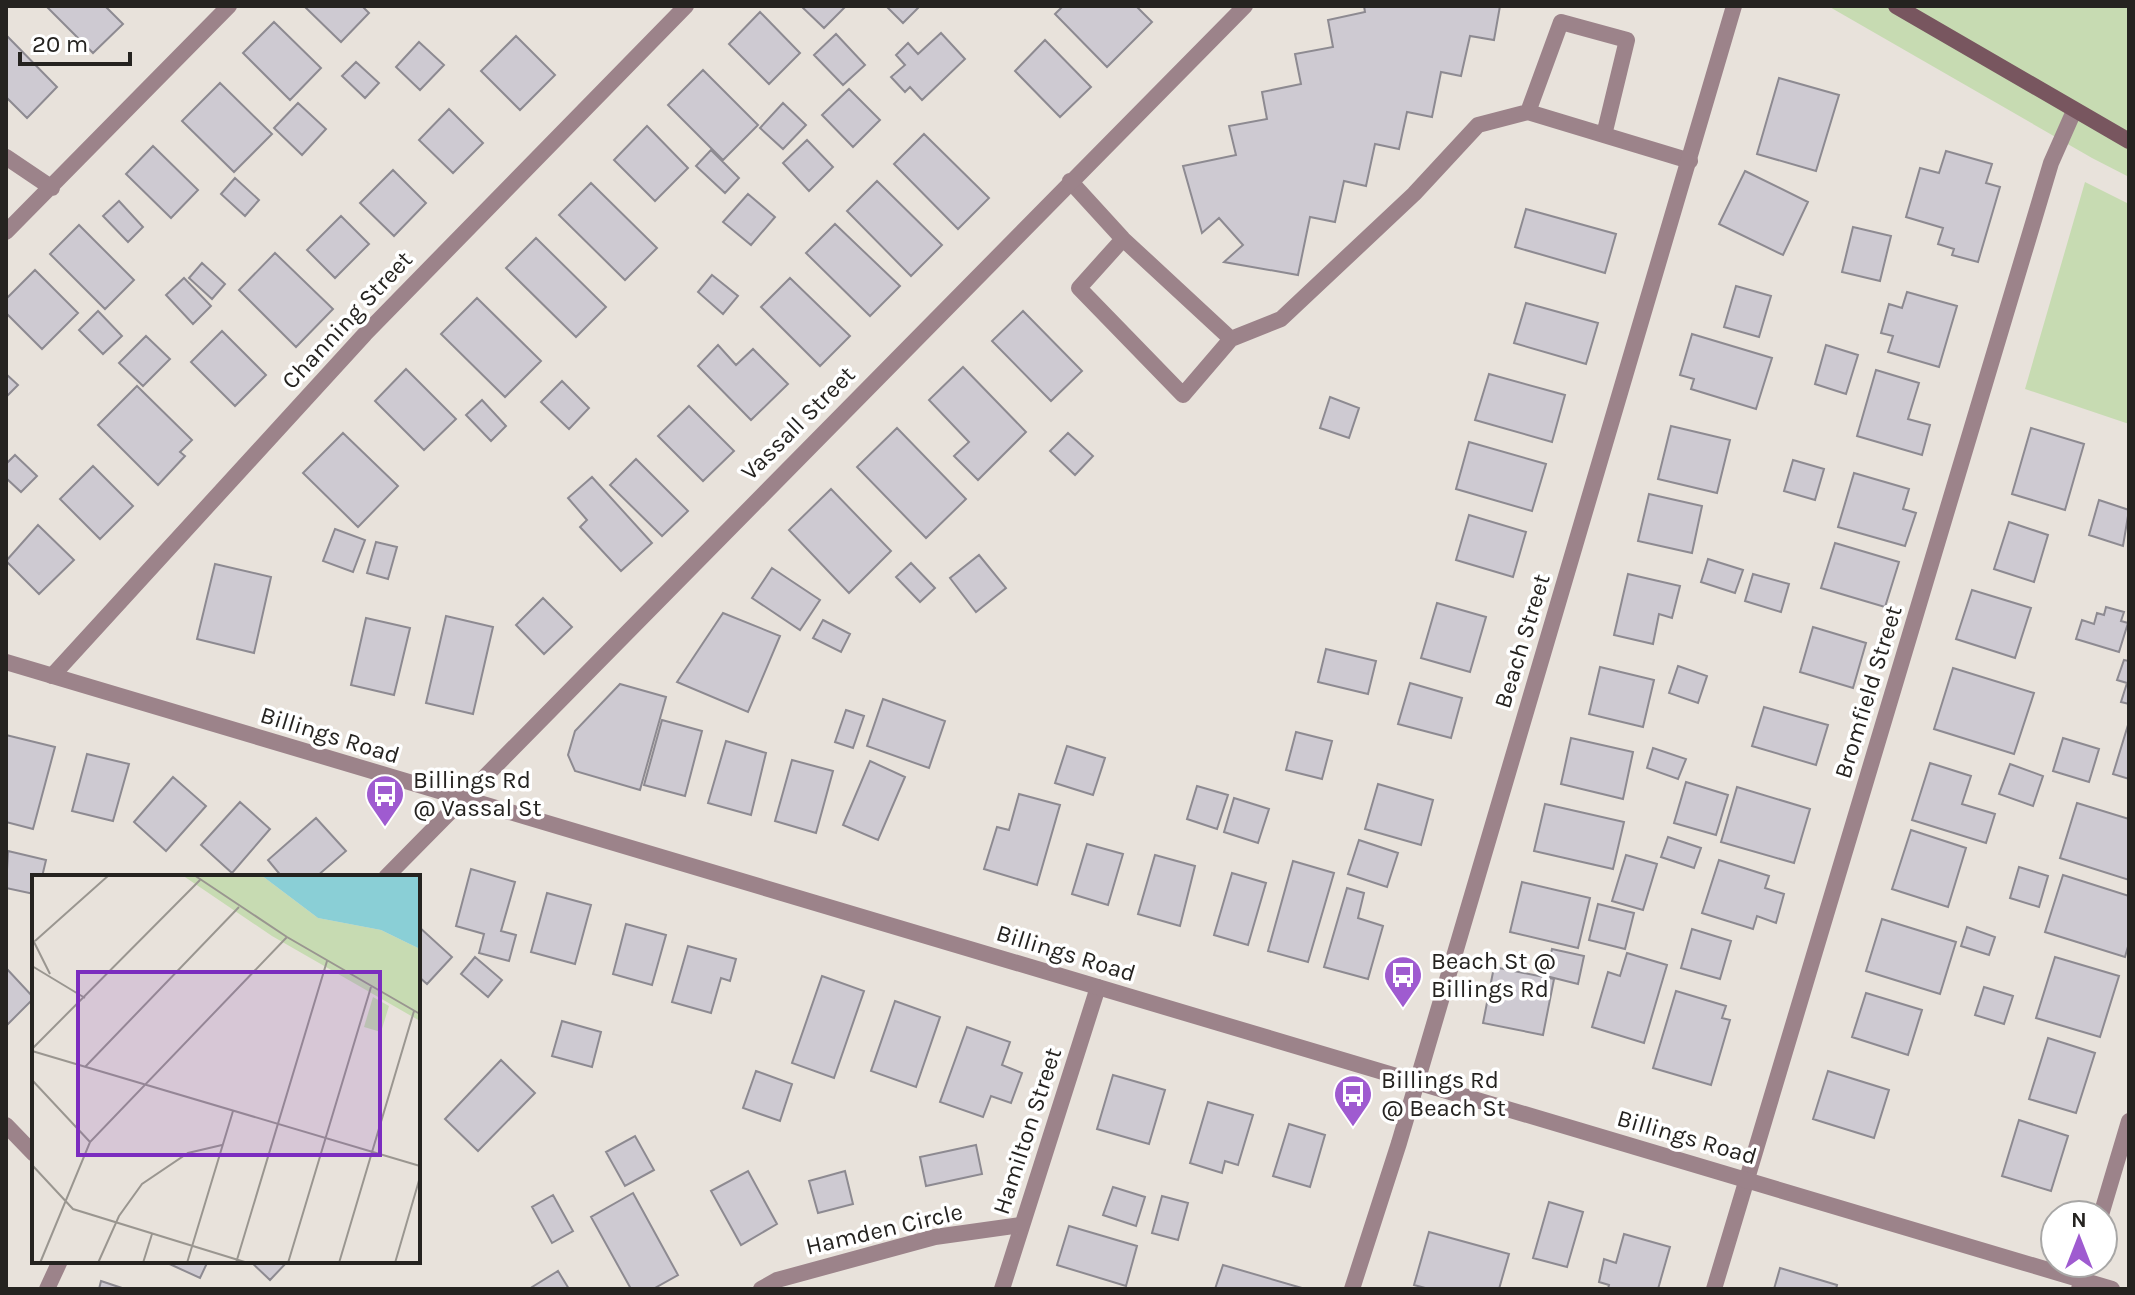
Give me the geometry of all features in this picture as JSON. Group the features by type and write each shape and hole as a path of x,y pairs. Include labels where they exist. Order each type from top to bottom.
{"main road":[{"path":"1896,6 2129,141"}],"street":[{"path":"6,232 229,6"},
{"name":"Channing Street","path":"52,676 365,334 686,6"},
{"name":"Vassall Street","path":"388,875 1245,6"},
{"name":"Beach Street","path":"1352,1289 1417,1081 1734,6"},
{"path":"1528,112 1561,22 1627,40 1604,135"},
{"name":"Bromfield Street","path":"1714,1289 2051,163 2074,111"},
{"path":"1123,239 1079,288 1183,395 1231,339 1281,319 1414,194 1478,125 1528,112 1690,161"},
{"path":"6,157 52,188"},
{"path":"1070,181 1123,239 1231,339"},
{"name":"Billings Road","path":"6,662 1747,1179 2080,1284 2112,1289"},
{"name":"Hamilton Street","path":"1002,1289 1098,987"},
{"path":"2106,1199 2129,1121"},
{"path":"6,1125 32,1152"},
{"name":"Hamden Circle","path":"761,1289 777,1280 935,1237 1021,1225"},
{"path":"47,1289 59,1263"}],"green space":[{"path":"1828,6 2129,6 2129,177 2092,158"},
{"path":"2085,182 2129,204 2129,424 2025,389"}],"building":[{"path":"46,6 105,6 123,24 93,53"},
{"path":"304,6 362,6 369,13 341,42"},
{"path":"801,6 846,6 824,28"},
{"path":"886,6 920,6 903,23"},
{"path":"1063,6 1136,6 1152,22 1107,67 1055,14"},
{"path":"1364,6 1500,6 1494,40 1470,36 1461,76 1441,72 1432,117 1407,112 1399,149 1375,144 1366,186 1344,181 1335,222 1310,217 1298,275 1224,262 1243,245 1219,218 1202,233 1183,166 1236,155 1229,126 1267,119 1262,92 1301,84 1295,54 1333,47 1328,20 1365,12"},
{"path":"760,12 800,53 769,84 729,44"},
{"path":"274,22 321,68 290,100 243,53"},
{"path":"941,33 965,59 922,100 910,87 905,92 891,77 905,65 896,55 908,43 918,54"},
{"path":"836,34 865,65 843,85 814,55"},
{"path":"7,36 57,87 27,118 6,97"},
{"path":"516,36 555,75 520,110 481,71"},
{"path":"1045,40 1091,87 1060,117 1015,71"},
{"path":"419,42 444,65 420,90 396,67"},
{"path":"356,62 379,83 365,98 342,76"},
{"path":"703,70 758,125 723,160 668,105"},
{"path":"1779,78 1839,95 1816,171 1757,154"},
{"path":"220,83 272,134 234,172 182,121"},
{"path":"849,89 880,120 853,147 822,115"},
{"path":"298,103 326,129 302,155 274,128"},
{"path":"783,103 806,125 783,149 760,128"},
{"path":"449,109 483,143 453,173 419,140"},
{"path":"647,126 688,168 655,201 614,160"},
{"path":"924,134 989,198 958,229 894,164"},
{"path":"807,140 833,167 809,191 783,163"},
{"path":"153,146 198,190 171,218 126,174"},
{"path":"711,150 739,178 725,193 696,166"},
{"path":"1946,151 1992,164 1986,183 2000,187 1978,262 1952,255 1954,249 1938,244 1943,228 1906,217 1920,168 1939,173"},
{"path":"393,170 426,203 394,236 360,203"},
{"path":"1745,171 1808,202 1783,255 1719,224"},
{"path":"235,178 259,200 245,216 221,194"},
{"path":"877,181 942,245 911,276 847,211"},
{"path":"591,183 657,248 625,280 559,215"},
{"path":"748,194 775,217 751,245 723,222"},
{"path":"119,201 143,227 128,242 103,216"},
{"path":"1526,209 1616,234 1605,273 1515,247"},
{"path":"341,216 369,244 335,278 307,250"},
{"path":"835,224 900,286 870,316 806,253"},
{"path":"79,225 134,280 105,309 50,254"},
{"path":"1853,227 1891,236 1880,281 1842,272"},
{"path":"536,238 606,307 576,337 506,268"},
{"path":"275,253 333,309 296,347 239,290"},
{"path":"202,263 225,284 212,299 189,278"},
{"path":"35,270 78,313 42,349 6,313 6,299"},
{"path":"712,275 738,296 723,314 698,292"},
{"path":"184,278 211,306 193,324 166,295"},
{"path":"790,278 850,336 820,366 761,307"},
{"path":"1736,286 1771,296 1759,337 1724,327"},
{"path":"1907,292 1957,306 1939,367 1888,352 1893,336 1881,333 1889,304 1902,308"},
{"path":"477,298 541,361 505,397 441,334"},
{"path":"1526,303 1598,323 1586,364 1514,343"},
{"path":"98,311 122,336 103,354 79,330"},
{"path":"1023,311 1082,371 1051,401 992,341"},
{"path":"222,331 266,375 235,406 191,362"},
{"path":"1692,334 1772,358 1756,409 1691,389 1694,379 1680,375"},
{"path":"146,336 170,359 143,386 119,363"},
{"path":"718,345 736,365 753,349 788,384 751,420 698,366"},
{"path":"1826,345 1858,355 1846,394 1815,384"},
{"path":"963,367 1026,432 978,480 954,456 969,442 929,400"},
{"path":"406,369 456,419 424,450 375,401"},
{"path":"1876,370 1919,383 1908,419 1930,425 1922,455 1857,436"},
{"path":"6,374 18,385 6,397"},
{"path":"1489,374 1565,395 1552,442 1475,420"},
{"path":"562,381 589,408 569,429 541,402"},
{"path":"137,386 192,440 180,452 185,456 158,485 98,425"},
{"path":"1330,397 1359,408 1349,438 1320,428"},
{"path":"482,400 506,426 491,441 466,415"},
{"path":"689,406 734,451 703,481 658,436"},
{"path":"1671,426 1730,440 1717,493 1658,479"},
{"path":"897,428 966,499 926,538 857,467"},
{"path":"2031,428 2084,444 2065,510 2012,494"},
{"path":"343,433 398,486 358,527 303,473"},
{"path":"1068,433 1093,456 1075,475 1050,451"},
{"path":"1469,442 1546,464 1532,511 1456,489"},
{"path":"15,455 37,476 21,492 6,478 6,464"},
{"path":"636,459 688,511 662,536 610,485"},
{"path":"1793,460 1824,469 1815,500 1784,491"},
{"path":"93,466 133,506 100,539 60,499"},
{"path":"1854,473 1909,489 1903,509 1916,513 1905,546 1838,527"},
{"path":"592,477 652,543 621,571 580,527 587,520 568,498"},
{"path":"831,489 891,551 849,593 789,530"},
{"path":"1649,494 1702,506 1692,553 1638,541"},
{"path":"2099,500 2129,510 2123,546 2089,535"},
{"path":"1469,515 1526,532 1513,577 1456,560"},
{"path":"2009,522 2048,535 2034,582 1994,569"},
{"path":"38,525 74,560 39,594 6,561"},
{"path":"335,529 365,540 353,572 323,561"},
{"path":"376,542 397,547 388,579 367,573"},
{"path":"1835,543 1899,562 1885,607 1821,588"},
{"path":"979,555 1006,588 976,612 950,578"},
{"path":"1708,559 1743,570 1735,593 1701,582"},
{"path":"911,563 935,588 920,602 896,577"},
{"path":"215,564 271,577 254,653 197,639"},
{"path":"772,568 820,600 800,630 752,598"},
{"path":"1628,574 1680,586 1672,618 1659,614 1653,644 1614,635"},
{"path":"1753,574 1789,584 1781,612 1745,601"},
{"path":"1972,590 2031,608 2015,658 1956,639"},
{"path":"543,598 572,627 544,654 516,625"},
{"path":"1437,603 1486,617 1470,672 1421,658"},
{"path":"2106,607 2124,612 2121,621 2128,623 2119,652 2076,639 2082,620 2094,624 2097,613 2104,615"},
{"path":"723,613 780,636 748,712 677,682"},
{"path":"446,616 493,627 473,714 426,703"},
{"path":"366,618 410,628 394,695 351,685"},
{"path":"823,620 850,634 841,652 813,638"},
{"path":"1813,627 1866,643 1853,688 1800,672"},
{"path":"1326,649 1376,661 1368,694 1318,682"},
{"path":"2124,660 2129,661 2129,704 2121,702 2127,683 2117,680"},
{"path":"1678,666 1707,676 1698,703 1669,693"},
{"path":"1600,667 1654,680 1643,727 1589,714"},
{"path":"1953,668 2034,693 2014,754 1934,729"},
{"path":"1410,683 1462,698 1451,738 1398,724"},
{"path":"620,684 666,697 640,790 575,771 568,755 575,731"},
{"path":"883,699 945,721 929,768 867,746"},
{"path":"1764,707 1828,725 1816,765 1752,746"},
{"path":"846,710 864,716 853,748 835,742"},
{"path":"662,720 702,731 685,796 644,785"},
{"path":"2129,725 2129,779 2113,774"},
{"path":"1296,732 1332,741 1322,779 1286,770"},
{"path":"6,735 55,747 33,829 6,822"},
{"path":"1571,738 1633,752 1623,799 1561,784"},
{"path":"2063,738 2099,749 2089,782 2053,771"},
{"path":"726,741 766,753 751,815 708,803"},
{"path":"1067,746 1105,758 1093,795 1055,783"},
{"path":"1653,748 1686,759 1678,779 1647,768"},
{"path":"87,754 129,764 113,821 72,811"},
{"path":"792,760 833,771 816,833 775,821"},
{"path":"870,761 905,777 878,840 843,825"},
{"path":"1930,763 1971,776 1962,804 1995,814 1986,843 1912,820"},
{"path":"2010,764 2043,776 2033,806 1999,794"},
{"path":"173,777 206,806 166,851 134,822"},
{"path":"1686,782 1728,795 1716,835 1674,823"},
{"path":"1378,784 1433,800 1421,845 1365,829"},
{"path":"1197,786 1228,795 1217,829 1187,819"},
{"path":"1737,787 1810,809 1794,863 1721,842"},
{"path":"1019,794 1060,805 1037,885 984,869 997,827 1009,830"},
{"path":"1234,798 1269,809 1258,843 1224,832"},
{"path":"240,802 270,829 232,873 201,845"},
{"path":"2077,803 2129,819 2129,880 2060,858"},
{"path":"1545,804 1624,822 1613,869 1534,851"},
{"path":"316,818 346,851 318,875 280,875 268,860"},
{"path":"1911,830 1966,848 1948,907 1892,889"},
{"path":"1668,837 1701,848 1694,868 1661,857"},
{"path":"1359,840 1398,853 1387,887 1348,874"},
{"path":"1087,844 1123,854 1108,905 1072,894"},
{"path":"8,851 46,860 42,875 32,875 32,894 6,888"},
{"path":"1155,855 1195,866 1180,926 1138,914"},
{"path":"1626,855 1657,864 1643,910 1612,901"},
{"path":"1719,860 1769,876 1765,888 1784,894 1776,923 1757,916 1753,929 1702,913"},
{"path":"1293,861 1334,873 1308,962 1268,951"},
{"path":"2019,867 2048,876 2039,907 2010,898"},
{"path":"471,869 515,882 501,931 516,935 509,961 479,953 484,934 456,926"},
{"path":"1232,873 1266,883 1248,945 1214,935"},
{"path":"2063,875 2129,896 2129,943 2125,957 2045,932"},
{"path":"1522,882 1590,898 1578,948 1510,932"},
{"path":"1347,888 1364,893 1358,918 1383,926 1368,979 1324,967"},
{"path":"547,893 591,905 575,964 531,952"},
{"path":"1598,904 1634,913 1625,949 1589,940"},
{"path":"1882,919 1956,942 1940,994 1866,971"},
{"path":"626,924 666,935 652,985 613,974"},
{"path":"1967,927 1995,937 1989,955 1961,946"},
{"path":"420,928 452,957 427,984 420,978"},
{"path":"1692,929 1731,941 1720,979 1681,968"},
{"path":"688,946 736,959 730,981 721,978 711,1013 672,1002"},
{"path":"1552,949 1584,956 1578,984 1546,976"},
{"path":"1627,953 1667,965 1644,1043 1592,1027 1608,972 1620,976"},
{"path":"475,957 502,980 488,997 461,974"},
{"path":"2055,957 2119,976 2100,1037 2036,1018"},
{"path":"1494,967 1554,979 1543,1035 1483,1023"},
{"path":"6,968 32,996 32,1000 6,1026"},
{"path":"822,976 864,991 834,1078 792,1063"},
{"path":"1984,987 2013,996 2004,1024 1975,1015"},
{"path":"1676,991 1726,1006 1722,1018 1730,1020 1711,1085 1653,1068"},
{"path":"1866,993 1922,1010 1908,1055 1852,1037"},
{"path":"895,1001 940,1017 916,1087 871,1071"},
{"path":"562,1021 601,1032 592,1067 552,1056"},
{"path":"967,1027 1010,1042 1002,1065 1022,1073 1011,1103 991,1096 983,1117 940,1102"},
{"path":"2048,1038 2095,1053 2076,1113 2029,1099"},
{"path":"501,1060 535,1093 478,1151 445,1119"},
{"path":"756,1071 792,1084 780,1121 743,1108"},
{"path":"1828,1071 1889,1090 1874,1138 1813,1119"},
{"path":"1113,1075 1165,1090 1149,1144 1097,1129"},
{"path":"1208,1102 1253,1115 1238,1165 1225,1161 1222,1173 1190,1163"},
{"path":"2019,1120 2068,1136 2051,1191 2002,1176"},
{"path":"1289,1124 1325,1135 1310,1187 1273,1176"},
{"path":"635,1136 654,1170 625,1186 606,1152"},
{"path":"976,1145 982,1174 926,1186 920,1157"},
{"path":"748,1171 777,1224 741,1245 711,1191"},
{"path":"845,1171 853,1204 818,1213 809,1181"},
{"path":"1113,1187 1145,1197 1136,1226 1103,1215"},
{"path":"633,1193 678,1275 653,1289 631,1289 591,1217"},
{"path":"553,1195 573,1231 552,1243 532,1207"},
{"path":"1162,1196 1188,1203 1178,1240 1152,1233"},
{"path":"1549,1202 1583,1212 1567,1267 1533,1258"},
{"path":"1069,1226 1137,1246 1126,1286 1057,1265"},
{"path":"1429,1232 1509,1254 1499,1289 1429,1289 1414,1285"},
{"path":"1624,1234 1670,1247 1658,1289 1608,1289 1609,1285 1599,1282 1604,1259 1616,1263"},
{"path":"167,1263 207,1263 200,1278"},
{"path":"252,1263 286,1263 270,1280"},
{"path":"1223,1265 1302,1288 1302,1289 1215,1289"},
{"path":"1780,1268 1837,1285 1836,1289 1774,1289"},
{"path":"558,1271 569,1289 529,1289"},
{"path":"101,1281 125,1289 99,1289"}],"place":[{"name":"Billings Rd @ Vassal St","path":"385,828"},
{"name":"Beach St @ Billings Rd","path":"1403,1009"},
{"name":"Billings Rd @ Beach St","path":"1353,1128"}]}
